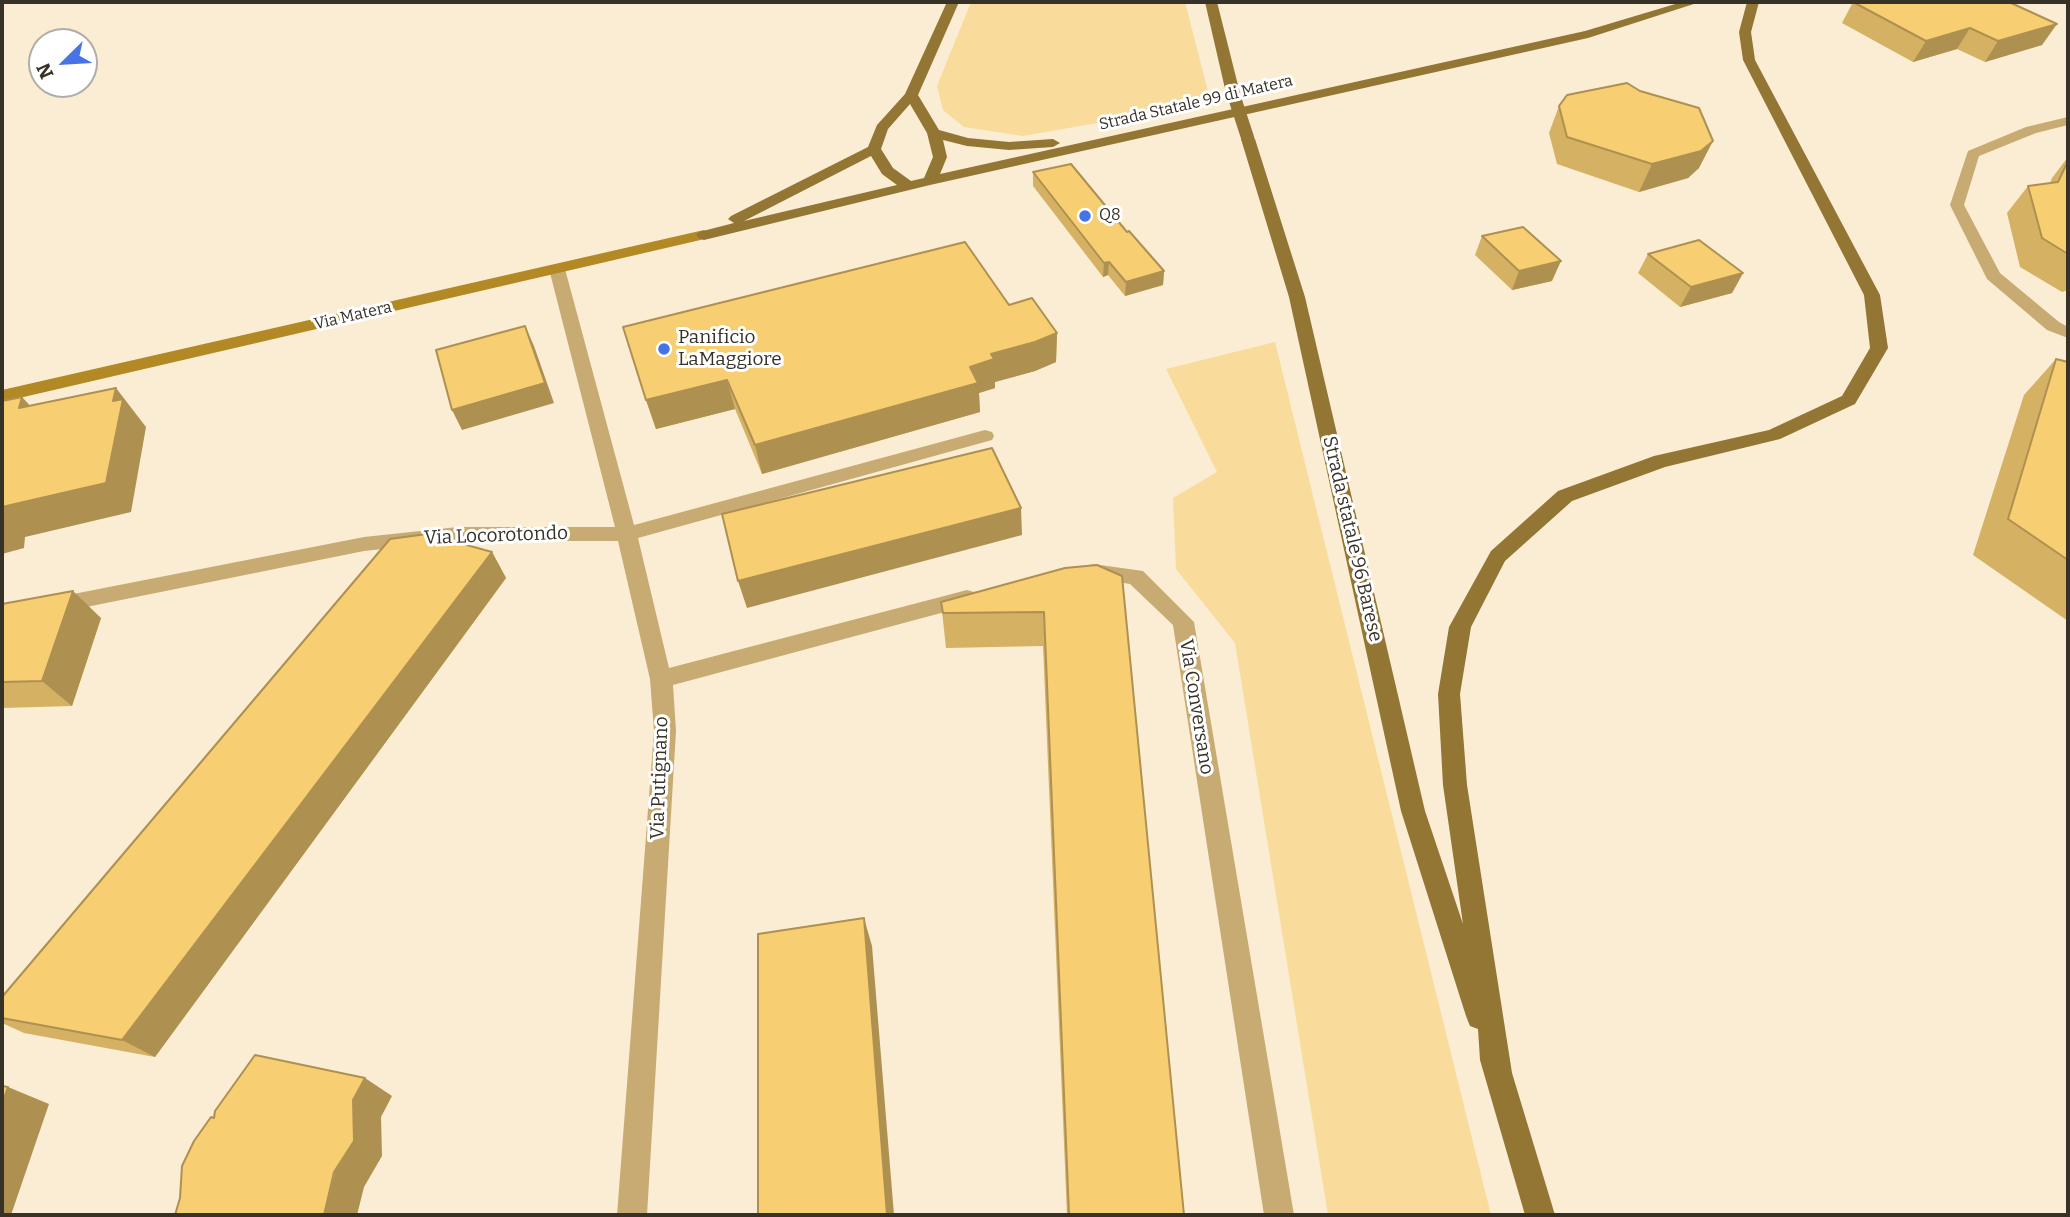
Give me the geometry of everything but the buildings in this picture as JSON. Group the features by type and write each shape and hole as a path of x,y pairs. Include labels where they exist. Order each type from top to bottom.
{"main road":[{"path":"704,235 873,149 882,128 911,95 953,2"},
{"name":"Strada statale 96 Barese","path":"1211,2 1233,93 1297,297 1413,811 1499,1073"},
{"name":"Strada Statale 99 di Matera","path":"704,235 930,181 1588,34 1694,2"},
{"path":"1540,1215 1499,1073 1455,785 1449,694 1460,627 1498,556 1565,496 1661,461 1774,435 1849,400 1879,348 1872,295 1749,60 1745,32 1753,2"},
{"path":"911,95 934,133 940,157 930,181"},
{"path":"934,133 967,142 1009,146 1121,138"},
{"path":"873,149 887,171 911,187"}],"street":[{"path":"2068,121 2031,130 1973,154 1957,205 1993,276 2053,326 2068,333"},
{"name":"Via Matera","path":"2,396 704,235"},
{"name":"Via Putignano","path":"557,269 661,679 665,732 632,1215"},
{"name":"Via Locorotondo","path":"2,615 364,544 458,534 626,534 985,436"},
{"name":"Via Conversano","path":"1072,570 1136,578 1183,622 1279,1215"},
{"path":"661,679 992,591"}],"shaded area":[{"path":"971,2 1185,2 1211,103 1023,136 964,127 943,110 937,86"},
{"path":"1275,342 1491,1215 1328,1215 1235,643 1176,569 1173,498 1217,472 1166,369"}],"place":[{"name":"Q8","path":"1085,216"},
{"name":"Panificio LaMaggiore","path":"664,349"}]}
